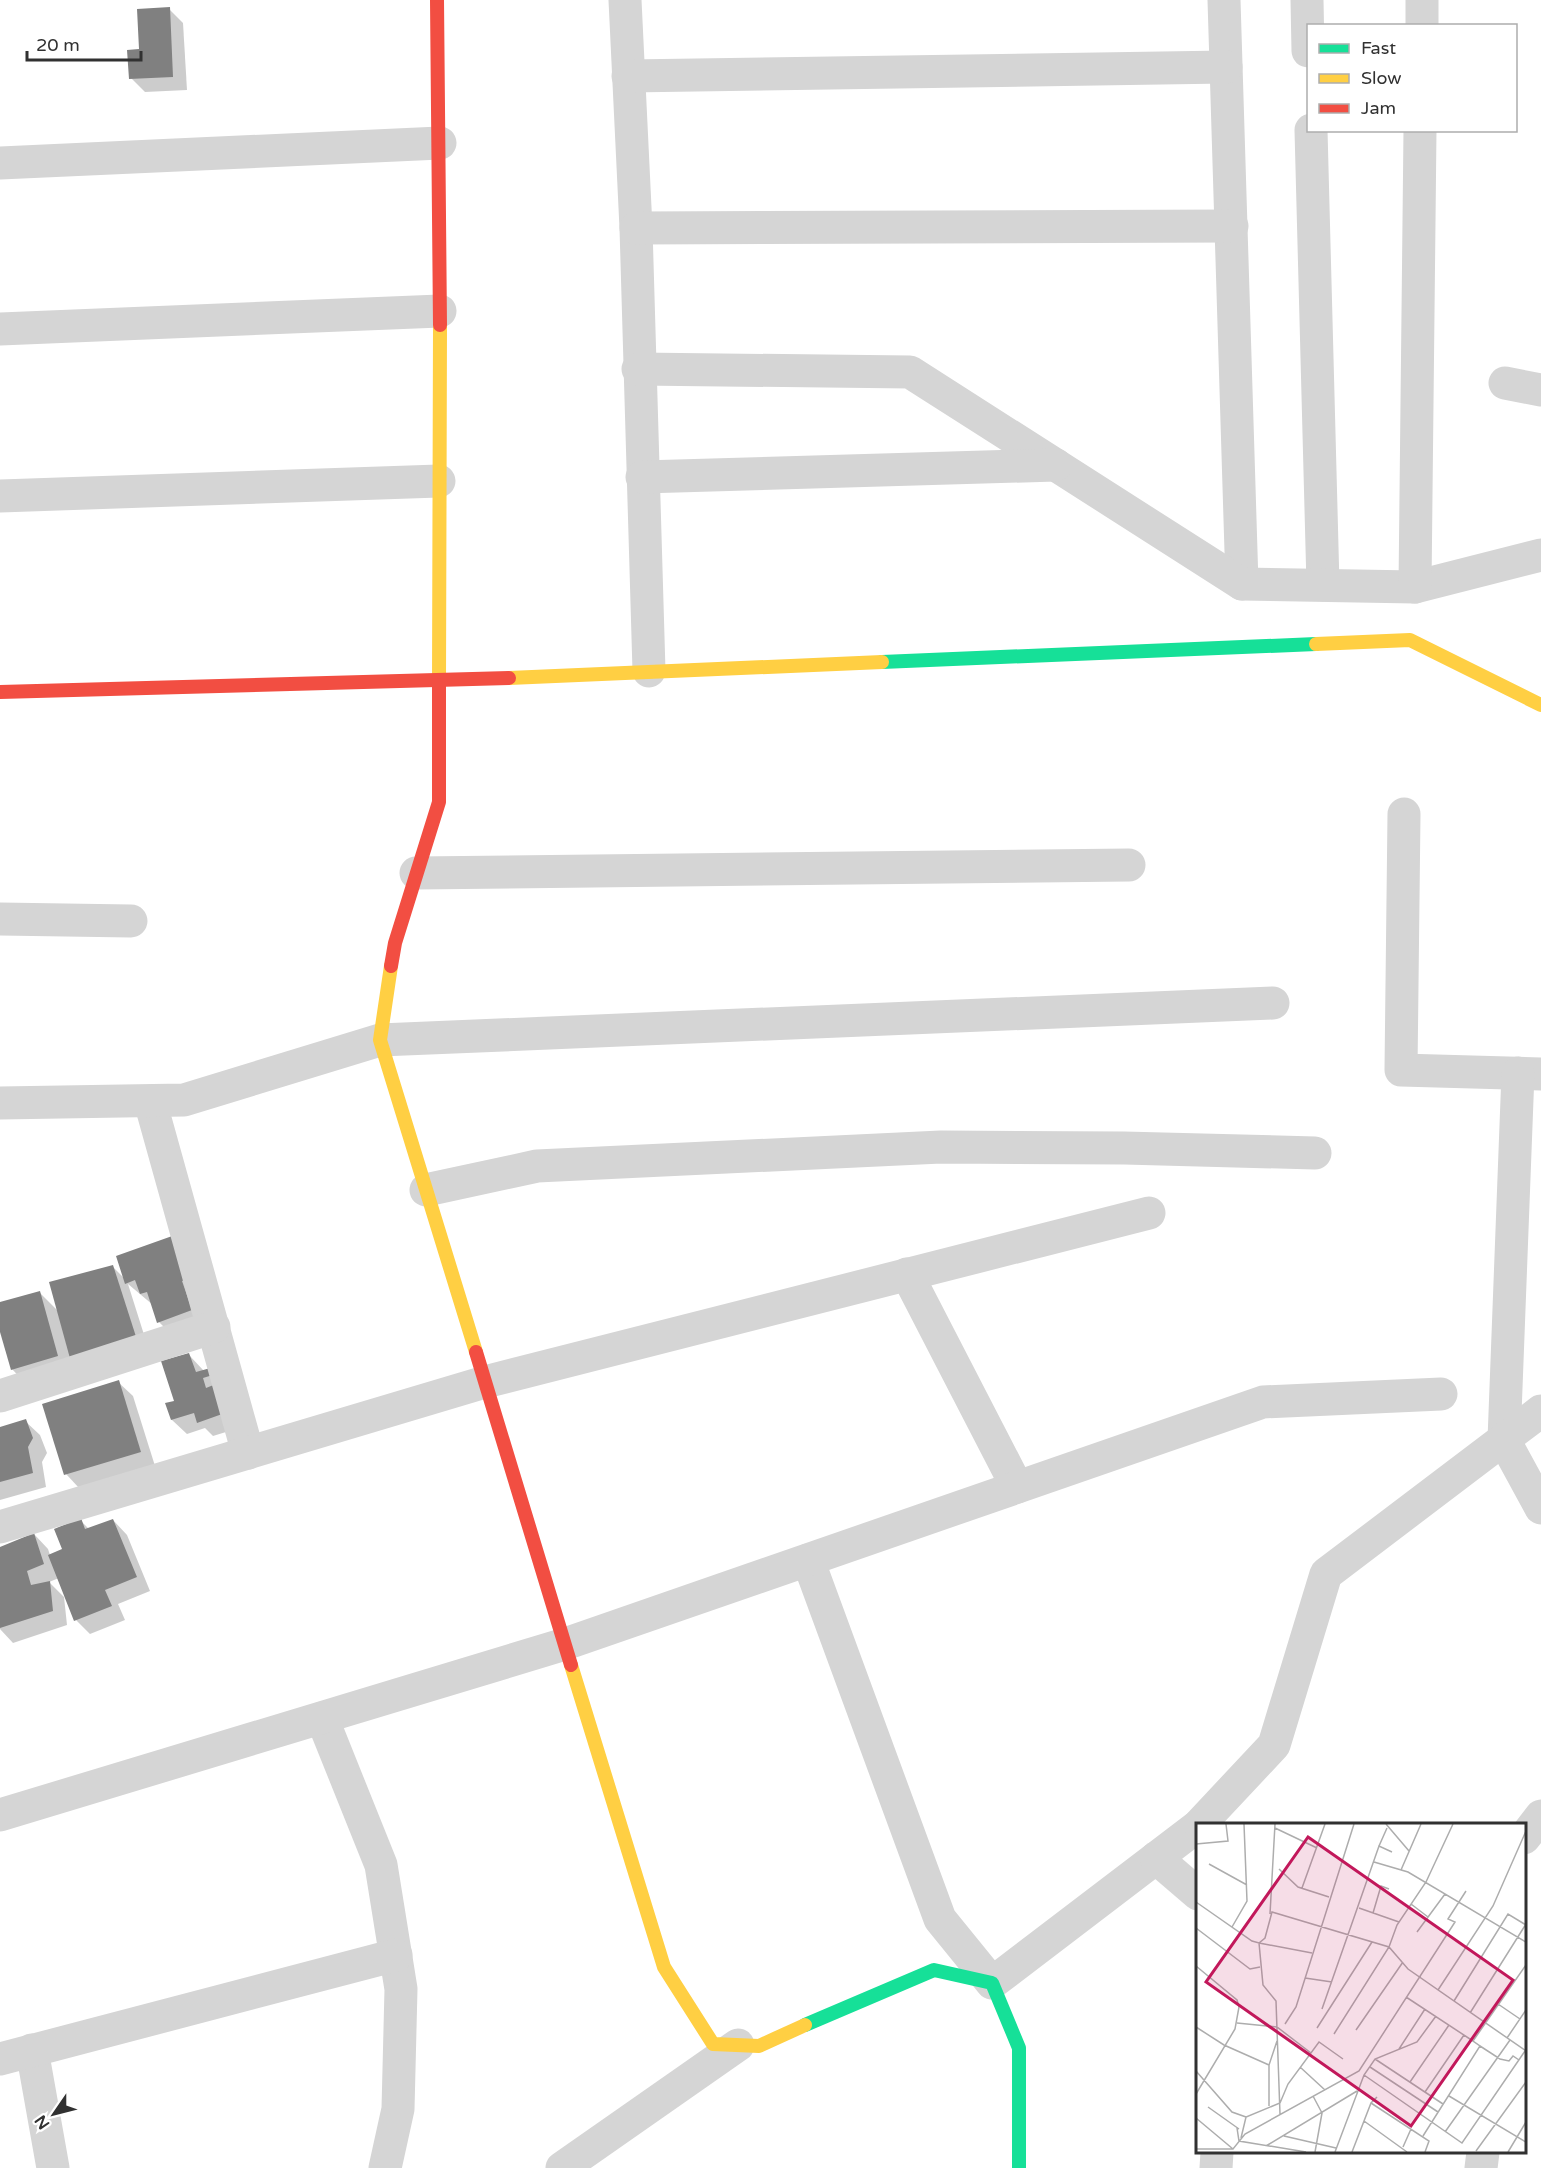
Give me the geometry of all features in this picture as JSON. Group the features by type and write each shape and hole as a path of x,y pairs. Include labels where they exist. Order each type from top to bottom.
{"street":[{"path":"437,0 440,143 439,802 395,943 380,1040 664,1967 712,2044 759,2046 863,1998 934,1970 992,1983 1196,1827"},
{"path":"625,0 636,228 638,369 649,671"},
{"path":"1224,0 1242,584"},
{"path":"1307,0 1307,24"},
{"path":"1422,0 1422,24"},
{"path":"628,76 1226,67"},
{"path":"1311,132 1323,585"},
{"path":"1415,586 1420,132"},
{"path":"0,163 440,143"},
{"path":"636,228 1232,226"},
{"path":"0,329 440,311"},
{"path":"638,369 910,372 1242,584 1415,586 1541,555"},
{"path":"1505,383 1541,390"},
{"path":"642,477 1056,465"},
{"path":"0,496 439,481"},
{"path":"0,692 438,681 1410,640 1541,705"},
{"path":"1404,814 1401,1070 1529,1073 1504,1440 1541,1508"},
{"path":"416,873 1129,865"},
{"path":"0,919 131,921"},
{"path":"0,1103 184,1100 380,1040 1273,1003"},
{"path":"150,1101 248,1453"},
{"path":"426,1190 537,1166 941,1147 1124,1148 1315,1153"},
{"path":"0,1527 485,1382 1149,1213"},
{"path":"907,1274 1017,1488"},
{"path":"0,1396 214,1327"},
{"path":"0,1815 565,1644 1263,1402 1441,1394"},
{"path":"1201,1823 1274,1745 1326,1574 1541,1412"},
{"path":"808,1560 940,1919 992,1983 1019,2048 1019,2168"},
{"path":"322,1718 381,1865 401,1989 398,2109 385,2168"},
{"path":"1526,1835 1541,1816"},
{"path":"1156,1858 1196,1893"},
{"path":"0,2059 396,1955"},
{"path":"562,2168 738,2045"},
{"path":"32,2050 52,2168"},
{"path":"1216,2168 1217,2153"},
{"path":"1481,2168 1483,2153"}],"building":[{"path":"170,7 173,77 129,79 127,50 139,49 137,9"},
{"path":"175,1235 190,1279 182,1281 192,1310 157,1323 147,1292 140,1294 135,1280 125,1284 116,1256"},
{"path":"113,1265 139,1346 71,1362 49,1282"},
{"path":"40,1291 58,1356 11,1370 0,1332 0,1302"},
{"path":"189,1353 196,1372 214,1367 216,1374 203,1378 206,1388 216,1384 225,1413 197,1423 194,1413 171,1420 165,1403 174,1401 161,1361"},
{"path":"119,1380 141,1452 64,1475 42,1404"},
{"path":"26,1419 33,1438 28,1447 33,1473 0,1482 0,1427"},
{"path":"81,1518 85,1529 113,1519 137,1577 105,1590 112,1606 74,1621 48,1555 62,1549 54,1529"},
{"path":"34,1533 44,1564 27,1571 31,1585 50,1581 53,1611 0,1628 0,1547"}],"traffic: fast":[{"path":"882,662 1316,644"},
{"path":"805,2025 934,1970 992,1983 1019,2048 1019,2168"}],"traffic: slow":[{"path":"439,685 440,325"},
{"path":"1316,644 1410,640 1541,705"},
{"path":"509,678 882,662"},
{"path":"391,966 380,1040 476,1352"},
{"path":"571,1665 664,1967 713,2044 759,2046 805,2025"}],"traffic: jam":[{"path":"437,0 440,325"},
{"path":"0,692 509,678"},
{"path":"391,966 395,943 439,802 439,685"},
{"path":"476,1352 571,1665"}]}
